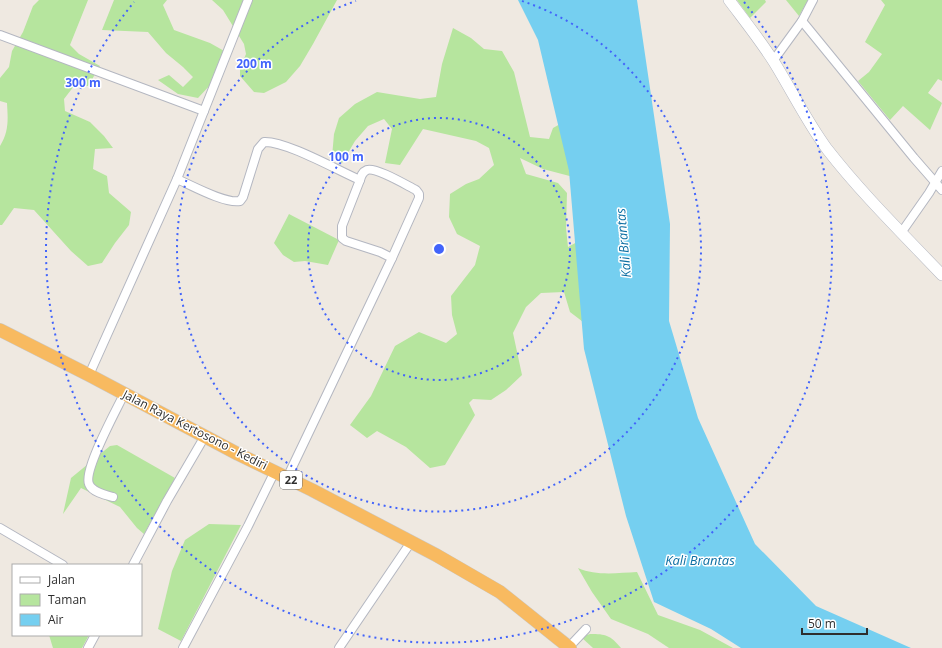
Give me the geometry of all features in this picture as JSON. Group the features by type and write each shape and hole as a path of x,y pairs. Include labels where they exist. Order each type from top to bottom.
{"highway":[{"name":"Jalan Raya Kertosono - Kediri","path":"0,330 411,542 500,592 569,648"}],"main road":[{"path":"729,0 773,61 808,121 827,148 849,176 901,233 942,274"}],"street":[{"path":"88,375 177,178 248,0"},
{"path":"773,61 802,21 813,0"},
{"path":"802,21 934,183 942,190"},
{"path":"0,35 204,110"},
{"path":"177,178 223,199 236,202 240,201 244,197 258,149 264,142 268,142 275,143 298,152 360,180"},
{"path":"287,478 392,258 418,198 419,194 416,190 376,171 368,170 363,173 342,226 342,238 346,241 380,252 392,258"},
{"path":"901,233 929,193 942,171"},
{"path":"113,498 91,488 88,482 88,477 95,455 124,394"},
{"path":"134,564 167,501 206,436"},
{"path":"183,648 245,533 275,471"},
{"path":"0,528 61,564"},
{"path":"339,648 411,542"},
{"path":"569,648 586,629"},
{"path":"88,648 94,636"}],"green space":[{"path":"39,0 88,0 70,45 79,54 100,66 88,86 74,86 64,99 65,111 90,122 104,136 113,148 95,149 93,169 107,176 109,193 131,212 129,225 102,263 88,266 71,251 34,210 14,208 2,225 0,225 0,146 5,135 8,120 7,103 0,101 0,78 9,67 12,51 23,32 33,6"},
{"path":"114,0 167,0 163,5 174,30 210,43 226,52 212,83 198,98 178,94 158,80 169,75 183,87 193,77 166,53 148,32 102,30"},
{"path":"212,0 337,0 300,66 286,82 264,93 254,92 240,76 240,68 246,54 244,44 223,10"},
{"path":"737,0 765,0 766,2 750,18"},
{"path":"786,0 808,0 799,16"},
{"path":"881,0 942,0 942,81 938,79 928,93 942,103 930,130 903,106 890,120 858,81 869,72 882,54 865,42 885,5"},
{"path":"453,28 471,38 484,49 502,51 514,72 530,137 549,139 553,128 569,119 581,179 543,169 520,158 526,174 558,183 567,193 566,228 568,247 588,236 587,325 570,312 564,292 541,293 526,307 513,333 522,375 506,390 491,400 473,399 469,403 475,415 445,465 430,468 406,447 377,431 367,438 350,425 371,396 395,346 419,332 446,343 457,334 452,315 451,296 475,265 480,246 457,234 449,217 450,194 466,184 479,179 494,165 489,148 476,141 423,129 400,165 385,163 392,129 384,119 368,126 355,141 342,163 332,157 334,134 339,118 355,104 377,92 420,99 436,97 442,64"},
{"path":"289,214 339,240 328,265 305,261 294,262 283,255 274,243"},
{"path":"117,445 175,478 144,534 137,528 120,507 81,488 63,514 71,478 110,446"},
{"path":"209,524 241,525 181,641 158,629 172,571 185,540"},
{"path":"578,568 585,571 599,573 637,572 658,615 700,630 733,648 669,648 648,634 611,619 592,592"},
{"path":"590,634 607,636 614,640 621,648 593,648 581,637"},
{"path":"49,636 88,636 82,648 53,648"}],"water":[{"name":"Kali Brantas","path":"518,0 637,0 670,224 669,321 698,418 755,544 816,606 911,648 741,648 711,629 654,602 626,516 584,349 569,171 538,40"}]}
